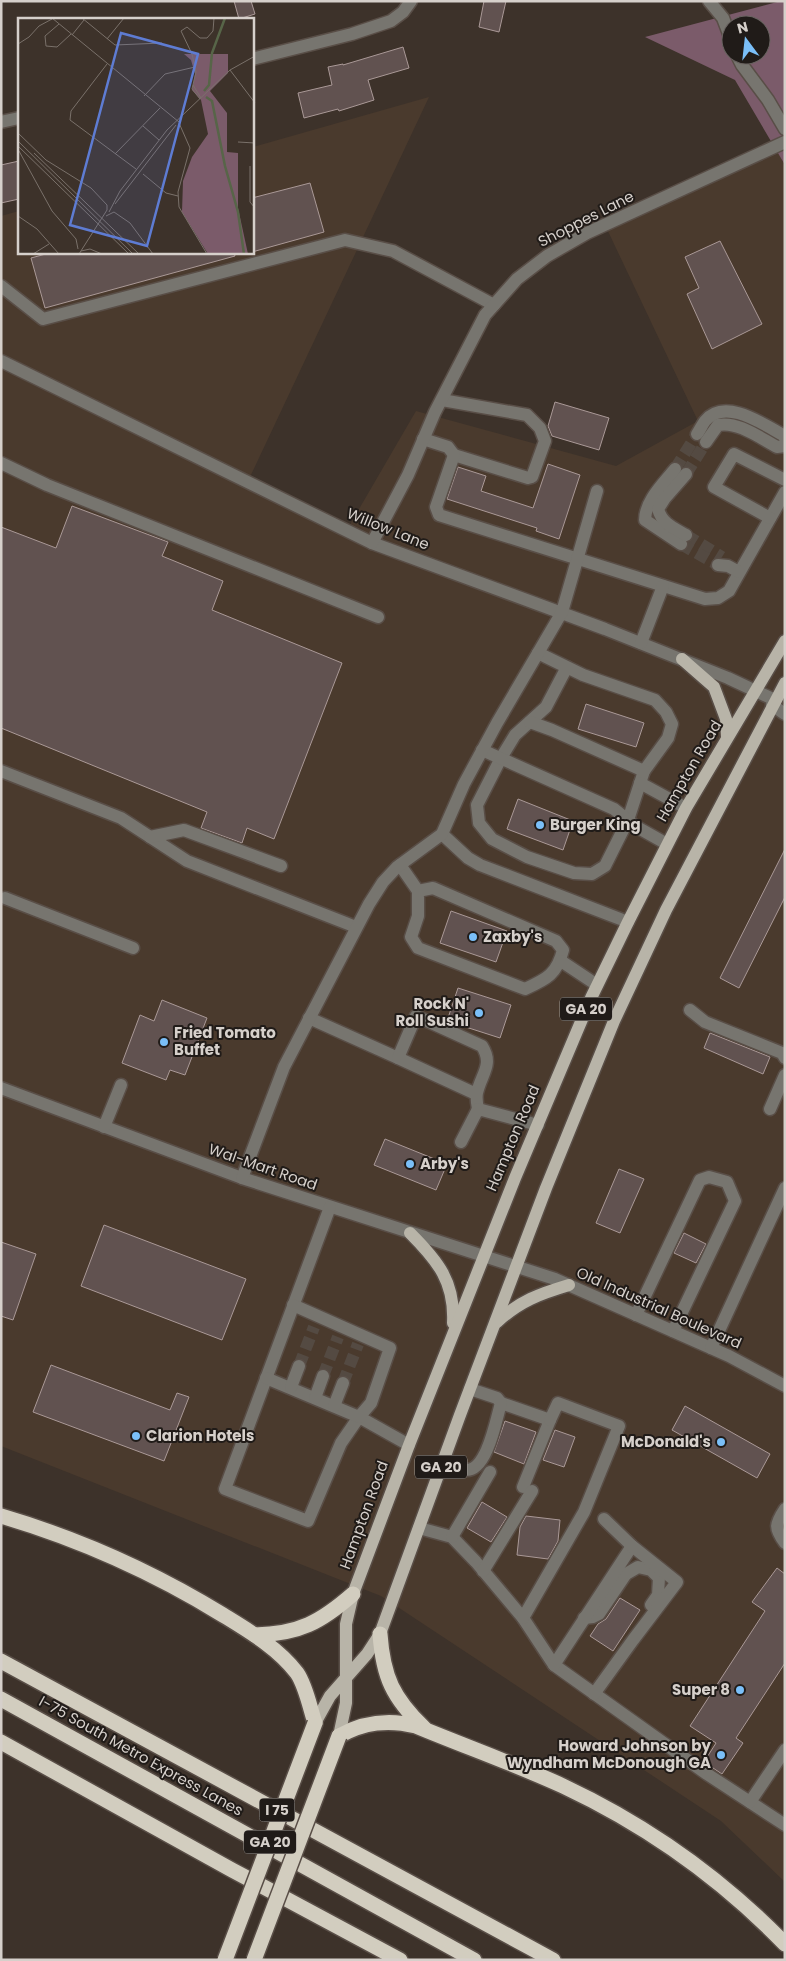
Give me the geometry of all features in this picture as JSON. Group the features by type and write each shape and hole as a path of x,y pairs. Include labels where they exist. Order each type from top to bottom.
{"highway":[{"path":"1,1516 43,1528 108,1554 204,1603 255,1635 282,1657 298,1674 314,1723"},
{"path":"255,1635 284,1633 311,1625 334,1611 353,1594"},
{"path":"380,1634 384,1669 390,1684 404,1707 427,1731"},
{"name":"I 75","path":"1,1661 553,1960"},
{"name":"I-75 South Metro Express Lanes","path":"1,1699 474,1960"},
{"path":"339,1736 364,1724 378,1722 403,1723 562,1786 637,1826 712,1877 759,1917 785,1944"},
{"name":"GA 20","path":"224,1960 314,1723"},
{"name":"Hampton Road","path":"254,1960 339,1736"},
{"path":"1,1742 232,1870 400,1960"}],"main road":[{"name":"Hampton Road","path":"339,1736 346,1703 346,1624 353,1594 483,1257 597,985 686,808 785,642"},
{"path":"682,659 714,687 726,719 728,738"},
{"name":"GA 20","path":"314,1723 330,1696 367,1654 380,1634 470,1389 573,1118 614,1021 666,910 785,683"},
{"path":"410,1233 444,1272 450,1288 454,1310 453,1333"},
{"path":"495,1324 522,1302 534,1296 569,1285"}],"street":[{"path":"254,58 352,34 391,21 403,12 411,1"},
{"path":"709,1 721,17"},
{"path":"742,65 768,100 785,129"},
{"path":"1,122 18,118"},
{"name":"Shoppes Lane","path":"372,543 408,475 442,400 485,315 517,279 547,256 587,233 785,142"},
{"path":"1,286 42,319 345,240 393,251 494,305"},
{"name":"Willow Lane","path":"1,361 372,543 562,612 728,678 755,690 785,714"},
{"path":"424,440 448,447 454,455 528,478 532,477 545,441 540,428 527,415 442,400"},
{"path":"785,438 783,435 732,410 719,412 706,419 702,438 718,425 726,423 752,434 777,448 785,446"},
{"path":"770,518 714,487 734,454 785,480"},
{"path":"454,455 436,507 439,516 699,598 718,598 729,591 727,565 770,518 785,492"},
{"path":"1,464 47,485 378,617"},
{"path":"680,471 649,504 645,513 645,520 684,539"},
{"path":"242,1178 284,1067 356,927 383,882 400,865 442,834 482,750 562,612 597,491"},
{"path":"641,643 663,586"},
{"path":"538,653 567,667 583,675 655,700 666,712 672,724 668,738 642,777 628,820 605,866 592,874 574,874 526,857 492,839 479,823 477,805 501,758 515,735 546,707 567,667"},
{"path":"530,722 560,734 642,777 686,808"},
{"path":"482,750 614,809 667,844"},
{"path":"1,771 120,818 188,861 356,927"},
{"path":"150,837 184,830 281,866"},
{"path":"442,834 468,858 480,865 628,922"},
{"path":"400,865 418,891 418,916 411,937 418,948 525,989 552,975 560,961 563,950 556,941 433,888 418,891"},
{"path":"5,898 133,948"},
{"path":"560,961 597,985"},
{"path":"690,1010 705,1022 782,1053 785,1058"},
{"path":"398,1058 416,1016 482,1046 487,1055 487,1066 476,1094 478,1109 461,1142"},
{"path":"308,1018 476,1094"},
{"path":"770,1109 785,1075"},
{"path":"104,1127 121,1084"},
{"name":"Wal-Mart Road","path":"1,1088 242,1178 516,1268"},
{"path":"478,1109 538,1125"},
{"path":"636,1315 700,1180 709,1177 728,1182 735,1201 673,1331"},
{"path":"711,1348 785,1188"},
{"path":"293,1305 316,1322 390,1348 371,1403 340,1444 308,1521 225,1489 293,1305 330,1207"},
{"name":"Old Industrial Boulevard","path":"516,1268 569,1285 711,1348 785,1386"},
{"path":"291,1387 299,1366"},
{"path":"315,1398 323,1376"},
{"path":"266,1378 359,1417 409,1445"},
{"path":"334,1406 343,1383"},
{"path":"470,1389 496,1398 501,1404 550,1420"},
{"path":"484,1571 528,1489 550,1420 558,1403 619,1426 584,1512 522,1618"},
{"path":"442,1464 466,1470 476,1467 484,1457 501,1404"},
{"path":"452,1537 490,1472"},
{"path":"785,1510 777,1522 778,1533 785,1543"},
{"path":"594,1694 632,1640 677,1582 632,1546 604,1520"},
{"path":"419,1528 452,1537 484,1571 522,1618 554,1665 707,1774 785,1825"},
{"path":"554,1665 632,1546"},
{"path":"584,1618 599,1614 626,1574 638,1567 651,1570 659,1578 658,1595 636,1627 632,1640"},
{"path":"750,1802 785,1750"}],"shaded area":[{"path":"785,1 785,165 735,80 645,37 721,17 721,65 771,65 771,15 728,15"},
{"path":"429,97 249,479 348,528 416,411 616,466 698,421 606,227 776,149 785,165 785,1882 721,1821 381,1596 1,1446 1,216 18,211 18,254 254,254 254,147"}],"building":[{"path":"234,1 251,1 255,14 239,18"},
{"path":"484,1 506,1 499,32 479,27"},
{"path":"403,47 409,68 368,80 374,100 339,111 338,109 304,118 298,93 332,85 328,67 343,65"},
{"path":"18,161 18,199 1,203 1,165"},
{"path":"310,183 324,232 254,251 254,197"},
{"path":"720,241 762,324 712,349 687,294 699,288 685,257"},
{"path":"46,254 234,254 235,256 45,308 31,258"},
{"path":"555,402 609,418 599,450 552,436 548,426"},
{"path":"548,464 580,475 559,539 536,531 537,528 447,499 458,467 486,476 481,491 533,508"},
{"path":"72,506 168,542 162,556 223,581 212,610 342,663 274,839 247,828 242,843 201,828 207,812 1,728 1,527 56,548"},
{"path":"586,704 644,723 636,747 578,729"},
{"name":"Burger King","path":"518,799 573,821 563,850 507,829"},
{"path":"785,849 785,897 739,988 720,978"},
{"name":"Zaxby's","path":"451,911 507,931 496,962 440,943"},
{"name":"Rock N' Roll Sushi","path":"458,988 511,1005 500,1038 447,1021"},
{"name":"Fried Tomato Buffet","path":"162,1000 207,1018 185,1075 170,1070 166,1080 122,1063 140,1015 154,1021"},
{"path":"710,1033 770,1057 763,1074 704,1048"},
{"name":"Arby's","path":"385,1139 447,1164 436,1190 374,1165"},
{"path":"619,1169 644,1179 620,1233 596,1223"},
{"path":"104,1225 246,1279 222,1340 81,1286"},
{"path":"684,1233 706,1244 696,1263 674,1253"},
{"path":"1,1242 36,1254 13,1320 1,1316"},
{"name":"Clarion Hotels","path":"51,1365 170,1410 177,1393 189,1397 164,1461 33,1412"},
{"name":"McDonald's","path":"685,1406 770,1454 757,1478 672,1430"},
{"path":"505,1421 536,1432 524,1464 494,1452"},
{"path":"555,1430 575,1437 564,1467 543,1460"},
{"path":"482,1502 507,1517 491,1542 467,1528"},
{"path":"526,1516 560,1520 558,1541 548,1559 517,1555 520,1527"},
{"name":"Super 8","path":"777,1568 785,1574 785,1663 736,1738 743,1743 722,1774 704,1762 716,1743 690,1726 765,1611 752,1602"},
{"path":"620,1598 640,1610 613,1651 590,1636 598,1624 606,1619"}],"tunnel":[{"path":"675,469 697,434"},
{"path":"686,474 706,442"},
{"path":"686,535 722,557"},
{"path":"681,544 718,565"},
{"path":"299,1366 314,1327"},
{"path":"323,1376 338,1337"},
{"path":"343,1383 358,1344"}],"place":[{"name":"Burger King","path":"540,825"},
{"name":"Zaxby's","path":"473,937"},
{"name":"Rock N' Roll Sushi","path":"479,1013"},
{"name":"Fried Tomato Buffet","path":"164,1042"},
{"name":"Arby's","path":"410,1164"},
{"name":"Clarion Hotels","path":"136,1436"},
{"name":"McDonald's","path":"721,1442"},
{"name":"Super 8","path":"740,1690"},
{"name":"Howard Johnson by Wyndham McDonough GA","path":"721,1755"}]}
